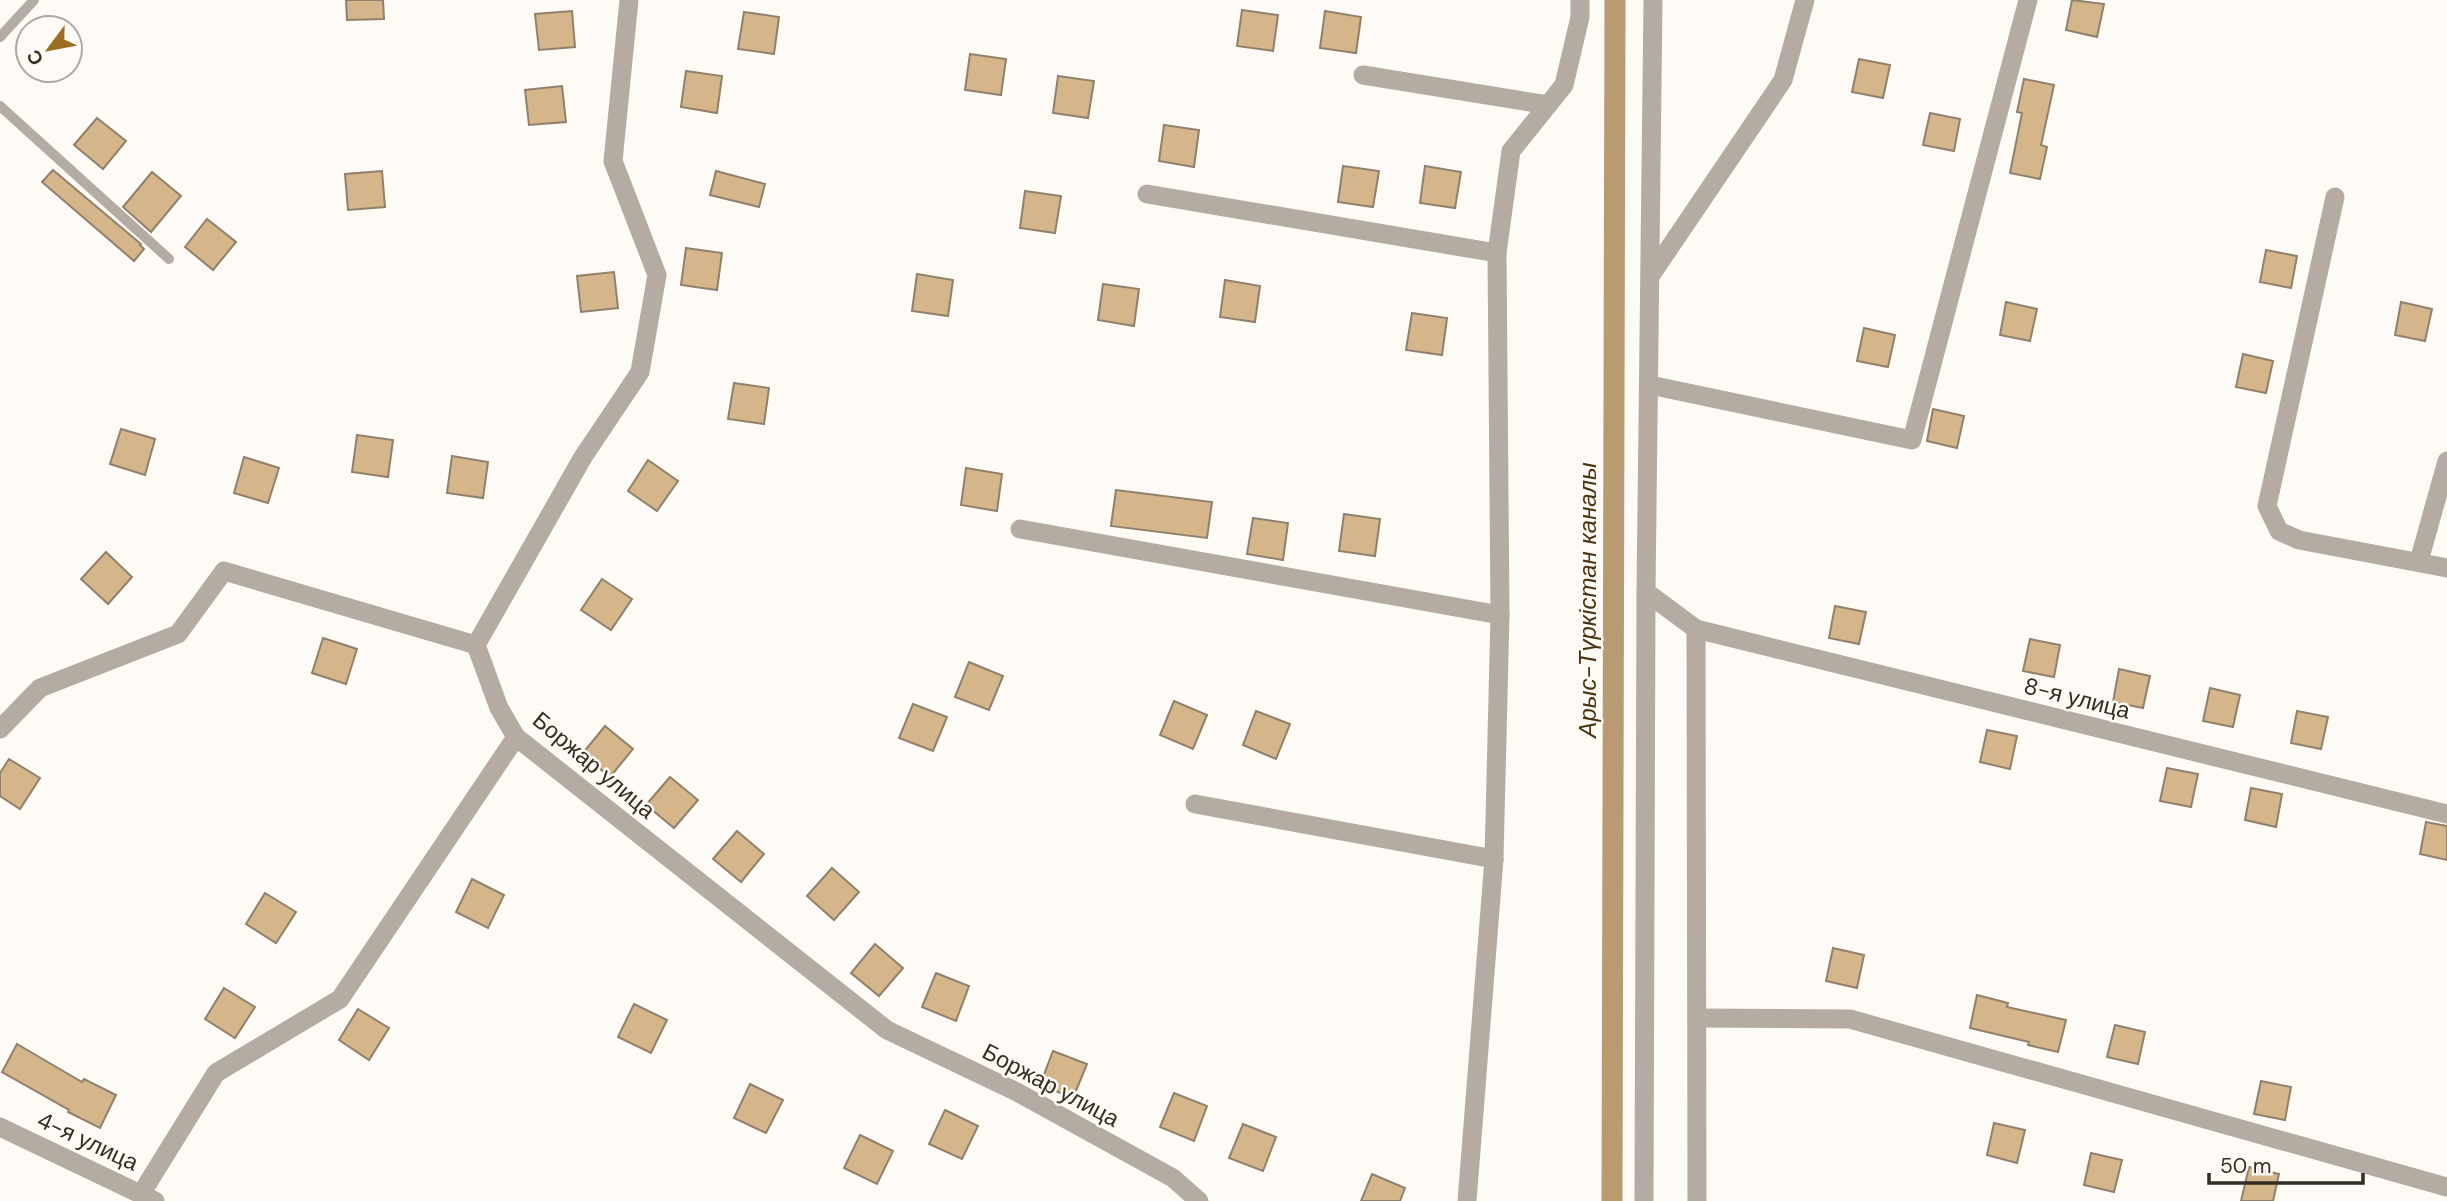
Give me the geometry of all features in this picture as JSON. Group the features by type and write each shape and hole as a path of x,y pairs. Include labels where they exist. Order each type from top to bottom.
{"street":[{"path":"0,729 40,688 178,634 224,571 476,645 583,457 640,372 657,275 613,161 629,0"},
{"path":"1467,1201 1494,859 1500,615 1497,253 1511,151 1564,85 1580,17 1580,0"},
{"path":"1644,1201 1646,592 1653,0"},
{"path":"1651,275 1783,80 1805,0"},
{"path":"1650,385 1912,440 2028,0"},
{"path":"1363,75 1548,104"},
{"path":"1147,194 1497,253"},
{"path":"2335,197 2267,506 2279,531 2300,540 2447,568"},
{"path":"2419,561 2447,461"},
{"path":"1020,528 1500,615"},
{"path":"1646,592 1696,629 1697,1201"},
{"name":"8-я улица","path":"1696,629 2447,814"},
{"name":"Боржар улица","path":"476,645 499,708 516,737 887,1030 1017,1092 1173,1178 1199,1201"},
{"path":"148,1197 216,1073 340,999 516,737"},
{"path":"1195,804 1494,859"},
{"path":"1697,1018 1850,1018 2447,1187"},
{"name":"4-я улица","path":"0,1127 148,1197"}],"lane":[{"path":"0,37 34,0"},
{"path":"0,106 169,259"}],"building":[{"path":"346,0 383,0 384,19 347,20"},
{"path":"2072,0 2104,4 2097,37 2066,30"},
{"path":"1242,10 1278,15 1273,51 1237,46"},
{"path":"572,11 575,47 539,50 535,14"},
{"path":"1325,11 1361,17 1356,53 1320,48"},
{"path":"744,12 779,17 774,54 738,49"},
{"path":"970,54 1006,59 1001,95 965,90"},
{"path":"1859,59 1890,65 1883,98 1852,92"},
{"path":"686,71 722,76 717,113 681,107"},
{"path":"1058,76 1094,81 1088,118 1053,113"},
{"path":"2024,79 2054,85 2041,145 2047,147 2040,179 2010,173 2022,113 2017,112"},
{"path":"562,86 566,122 529,125 525,90"},
{"path":"1930,113 1960,119 1954,151 1923,145"},
{"path":"97,118 126,141 103,169 74,145"},
{"path":"1164,125 1199,130 1194,167 1159,161"},
{"path":"1343,166 1379,171 1373,207 1338,202"},
{"path":"1425,166 1461,172 1455,208 1420,203"},
{"path":"53,170 141,244 144,249 134,261 42,182"},
{"path":"382,171 385,207 348,210 345,174"},
{"path":"716,171 765,184 759,207 710,195"},
{"path":"152,172 181,196 151,232 123,207"},
{"path":"1025,191 1061,196 1055,233 1020,228"},
{"path":"207,219 236,242 213,270 185,247"},
{"path":"686,248 722,253 717,290 681,285"},
{"path":"2266,250 2297,256 2291,288 2260,282"},
{"path":"614,272 618,308 581,312 577,276"},
{"path":"917,274 953,280 948,316 912,311"},
{"path":"1225,280 1260,286 1255,322 1220,317"},
{"path":"1103,284 1139,289 1134,326 1098,320"},
{"path":"2006,302 2037,309 2030,341 2000,335"},
{"path":"2401,302 2432,309 2425,341 2395,335"},
{"path":"1412,313 1447,318 1442,355 1406,350"},
{"path":"1864,328 1895,335 1888,367 1857,361"},
{"path":"2243,354 2273,361 2266,393 2236,387"},
{"path":"734,383 769,388 764,424 728,419"},
{"path":"1933,409 1964,416 1957,448 1927,441"},
{"path":"121,429 155,439 145,475 110,464"},
{"path":"357,435 393,440 388,477 352,472"},
{"path":"452,456 488,462 483,498 447,493"},
{"path":"244,457 279,468 268,503 234,493"},
{"path":"648,460 678,481 657,511 628,491"},
{"path":"966,468 1002,474 997,511 961,505"},
{"path":"1116,490 1212,502 1207,538 1111,526"},
{"path":"1344,514 1380,519 1375,556 1339,551"},
{"path":"1253,518 1288,523 1283,560 1247,554"},
{"path":"106,552 132,577 108,604 81,579"},
{"path":"602,579 632,599 611,630 581,610"},
{"path":"1835,606 1866,612 1859,644 1829,638"},
{"path":"323,638 357,649 346,684 312,673"},
{"path":"2030,639 2060,645 2054,677 2023,671"},
{"path":"969,662 1003,676 989,710 955,697"},
{"path":"2119,669 2150,676 2143,708 2113,702"},
{"path":"2210,688 2240,695 2233,727 2203,721"},
{"path":"1174,701 1207,715 1193,749 1160,735"},
{"path":"913,704 947,717 933,751 899,738"},
{"path":"1256,711 1290,724 1276,759 1243,745"},
{"path":"2297,711 2328,717 2321,749 2291,743"},
{"path":"605,726 633,749 610,777 582,754"},
{"path":"1987,730 2017,736 2010,769 1980,762"},
{"path":"9,759 40,778 20,809 0,796 0,773"},
{"path":"2167,768 2198,774 2191,807 2160,801"},
{"path":"670,777 698,800 674,828 646,805"},
{"path":"2251,788 2282,794 2276,827 2245,820"},
{"path":"2426,822 2447,826 2447,860 2420,854"},
{"path":"737,831 764,854 741,882 713,859"},
{"path":"832,868 859,892 834,920 807,896"},
{"path":"472,879 504,895 488,928 456,912"},
{"path":"265,893 296,912 276,943 246,924"},
{"path":"875,944 903,968 879,996 851,973"},
{"path":"1833,948 1864,955 1857,988 1826,981"},
{"path":"936,973 969,986 956,1021 922,1007"},
{"path":"224,988 255,1007 235,1038 205,1019"},
{"path":"1977,995 2008,1003 2007,1007 2066,1020 2058,1052 1970,1028"},
{"path":"634,1004 667,1020 651,1053 618,1037"},
{"path":"358,1009 389,1028 369,1060 339,1040"},
{"path":"2115,1025 2145,1032 2138,1064 2107,1057"},
{"path":"17,1044 82,1082 84,1079 116,1095 100,1128 2,1072"},
{"path":"1053,1051 1087,1064 1073,1098 1040,1085"},
{"path":"2261,1081 2291,1087 2285,1120 2254,1114"},
{"path":"750,1084 783,1100 766,1133 734,1118"},
{"path":"1174,1093 1207,1106 1194,1141 1160,1127"},
{"path":"945,1110 978,1126 962,1159 929,1144"},
{"path":"1994,1123 2025,1130 2017,1163 1987,1155"},
{"path":"1243,1124 1276,1137 1263,1171 1229,1158"},
{"path":"860,1135 893,1151 877,1184 844,1168"},
{"path":"2091,1153 2122,1160 2114,1192 2084,1185"},
{"path":"2249,1167 2279,1174 2273,1201 2241,1201"},
{"path":"1372,1174 1405,1188 1400,1201 1361,1201"}],"waterway":[{"name":"Арыс-Түркістан каналы","path":"1612,1201 1615,0"}]}
